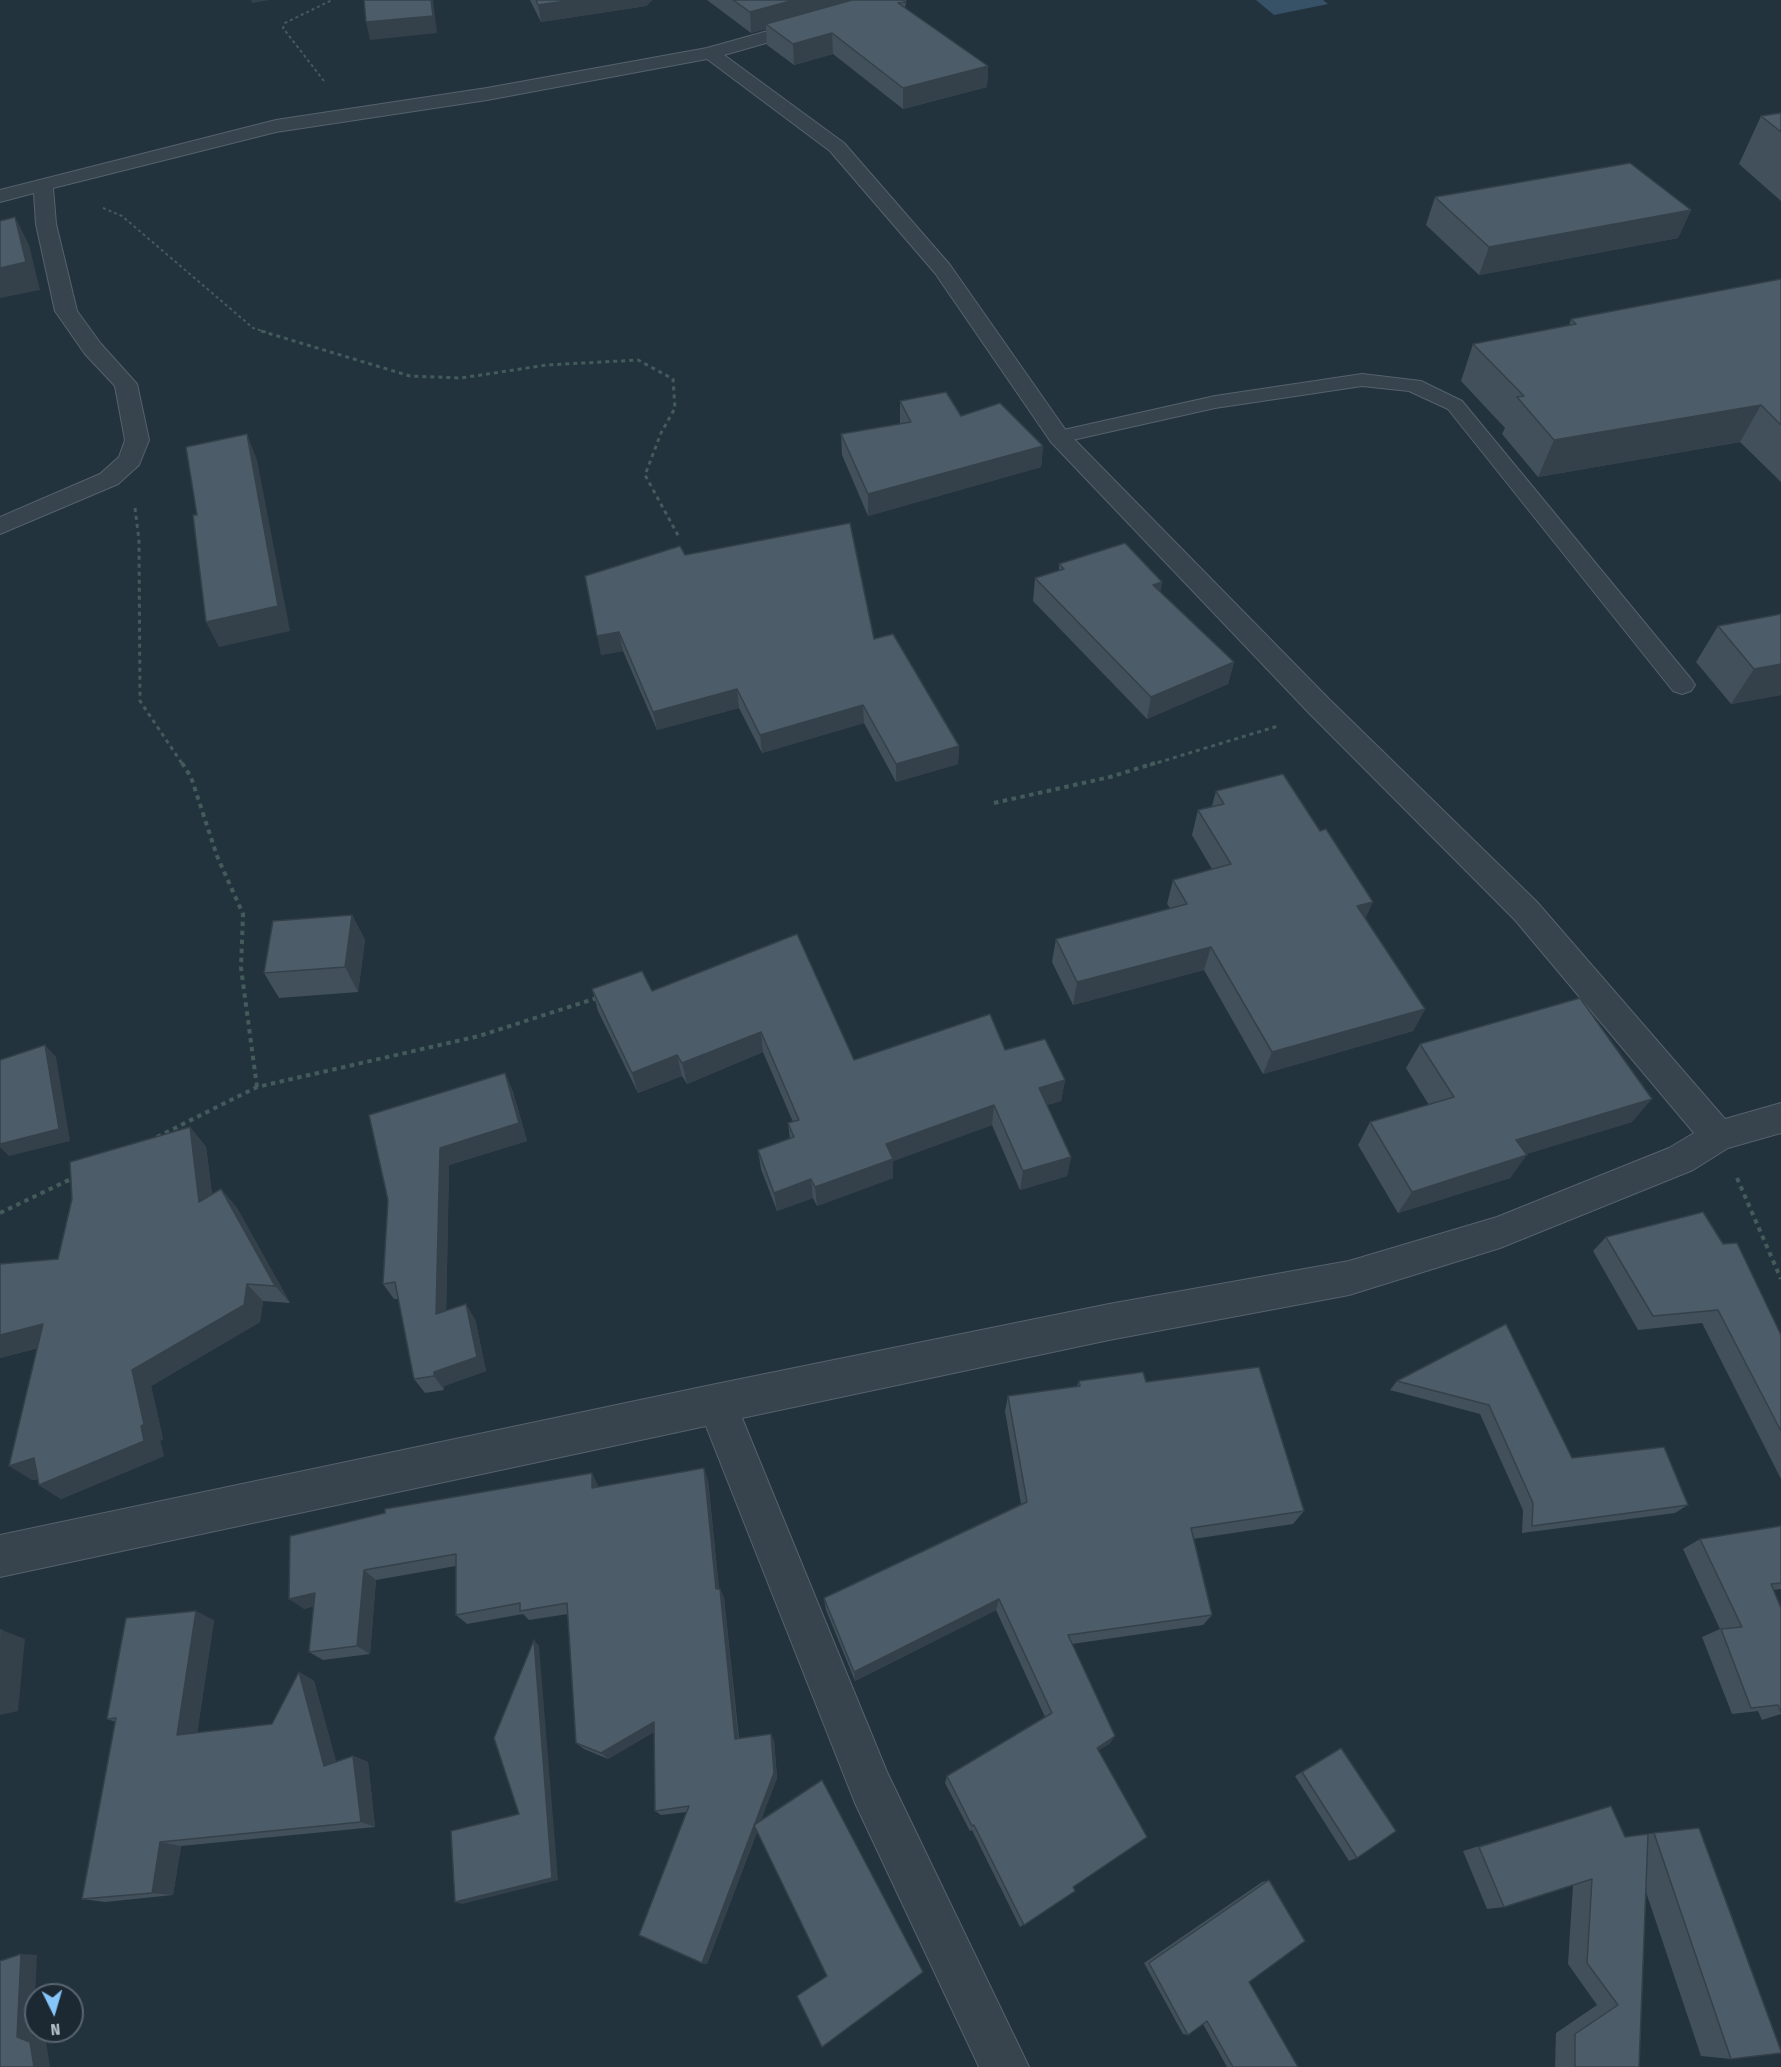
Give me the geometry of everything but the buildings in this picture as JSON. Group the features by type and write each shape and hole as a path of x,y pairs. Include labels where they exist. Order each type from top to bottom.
{"street":[{"path":"0,196 276,126 349,113 487,94 645,67 710,53 897,0"},
{"path":"710,53 837,147 943,269 1059,437 1319,706 1526,911 1718,1136"},
{"path":"0,526 109,479 130,460 137,440 126,384 93,349 66,311 46,224 44,184"},
{"path":"0,1556 716,1403 1109,1322 1349,1278 1500,1232 1681,1159 1718,1136 1781,1118"},
{"path":"716,1403 871,1787 1004,2067"}],"lane":[{"path":"1059,437 1215,402 1362,380 1414,385 1455,405 1683,685"}],"path":[{"path":"332,0 285,23 283,28 349,113"},
{"path":"44,184 122,216 253,328 355,361 410,376 461,378 547,365 638,360 673,379 675,408 661,433 645,475 680,537"},
{"path":"130,460 139,540 140,702 191,777 217,856 243,914 242,968 256,1087"},
{"path":"994,803 1110,777 1266,731 1319,706"},
{"path":"148,1141 256,1087 479,1036 608,994"},
{"path":"1718,1136 1781,1279"},
{"path":"0,1213 85,1172"}],"water":[{"path":"1256,0 1323,0 1328,4 1274,15"}]}
